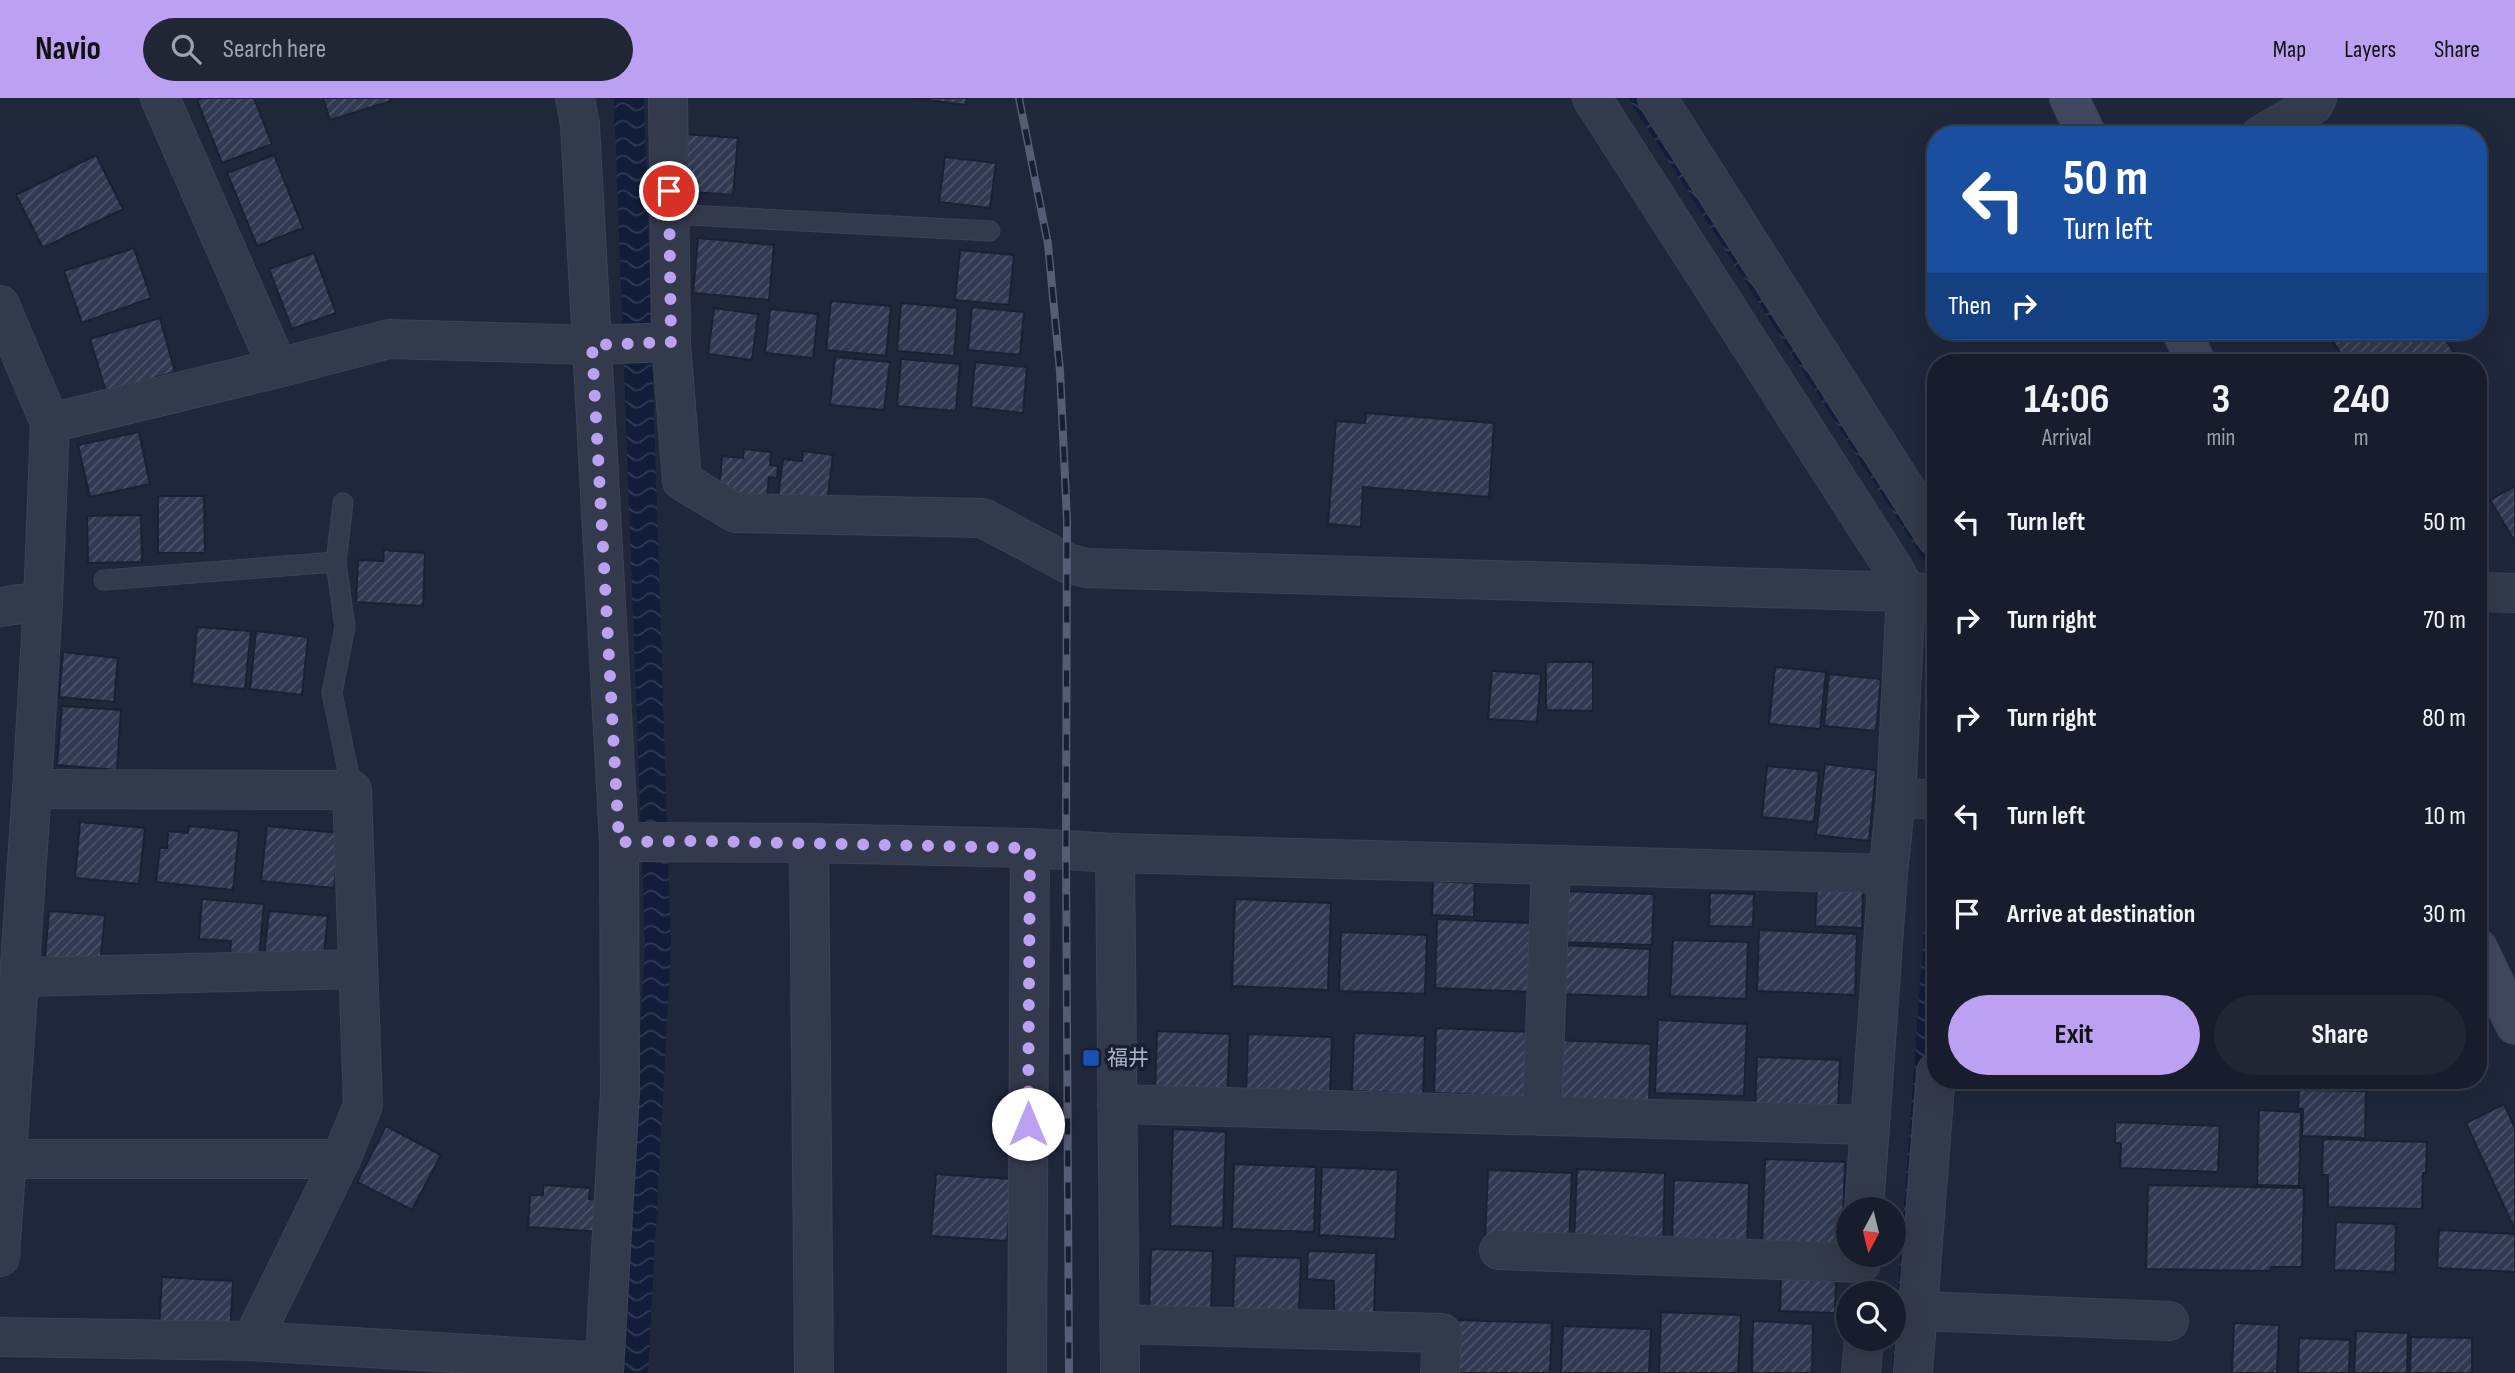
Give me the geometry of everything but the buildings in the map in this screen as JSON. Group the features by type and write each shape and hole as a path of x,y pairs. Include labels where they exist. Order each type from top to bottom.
{"main road":[{"path":"2069,98 2083,126"},
{"path":"2487,967 2515,1025"}],"street":[{"path":"160,98 278,368"},
{"path":"0,1337 252,1341 604,1367 620,1091 624,842 599,345 580,125 575,98"},
{"path":"668,98 669,214 664,343 682,481 736,513 983,518 1067,564 1086,568 1921,592"},
{"path":"1592,98 1886,558 1921,592 1919,799 1888,874 1865,1197"},
{"path":"1657,98 1927,523"},
{"path":"2277,126 2313,106 2317,98"},
{"path":"0,305 50,423 43,601 21,977 0,1257"},
{"path":"50,423 389,339 599,345 664,343"},
{"path":"2487,592 2515,593"},
{"path":"0,607 43,601"},
{"path":"32,789 352,790 363,1105 341,1159 252,1341"},
{"path":"624,842 1030,848 1115,853 1888,874"},
{"path":"809,843 814,1373"},
{"path":"1027,1373 1030,848"},
{"path":"1115,853 1120,1373"},
{"path":"1542,1116 1551,866"},
{"path":"21,977 357,969"},
{"path":"1913,1373 1907,1312 1934,1089"},
{"path":"1117,1104 1869,1125"},
{"path":"7,1158 341,1159"},
{"path":"1499,1250 1862,1270"},
{"path":"1907,1312 2169,1321"},
{"path":"1119,1324 1442,1333 1440,1373"},
{"path":"1861,1373 1863,1351"}],"lane":[{"path":"669,214 990,231"},
{"path":"343,503 336,562 345,627 332,693 352,790"},
{"path":"104,580 336,562"}],"water":[{"path":"614,98 644,98 671,948 648,1373 621,1373 645,944"},
{"path":"1628,98 1641,98 1927,545 1927,565"},
{"path":"1927,887 1927,1031 1906,1318 1906,1281 1899,1281 1900,1267 1906,1267 1905,1197"},
{"path":"1894,1351 1904,1351 1902,1373 1892,1373"}],"railway":[{"path":"1019,98 1048,244 1060,371 1067,520 1069,1373"}],"place":[{"name":"福井","path":"1091,1058"}],"route":[{"path":"669,191 671,342 592,345 602,490 619,842 697,841 1030,848 1028,1124"}]}
